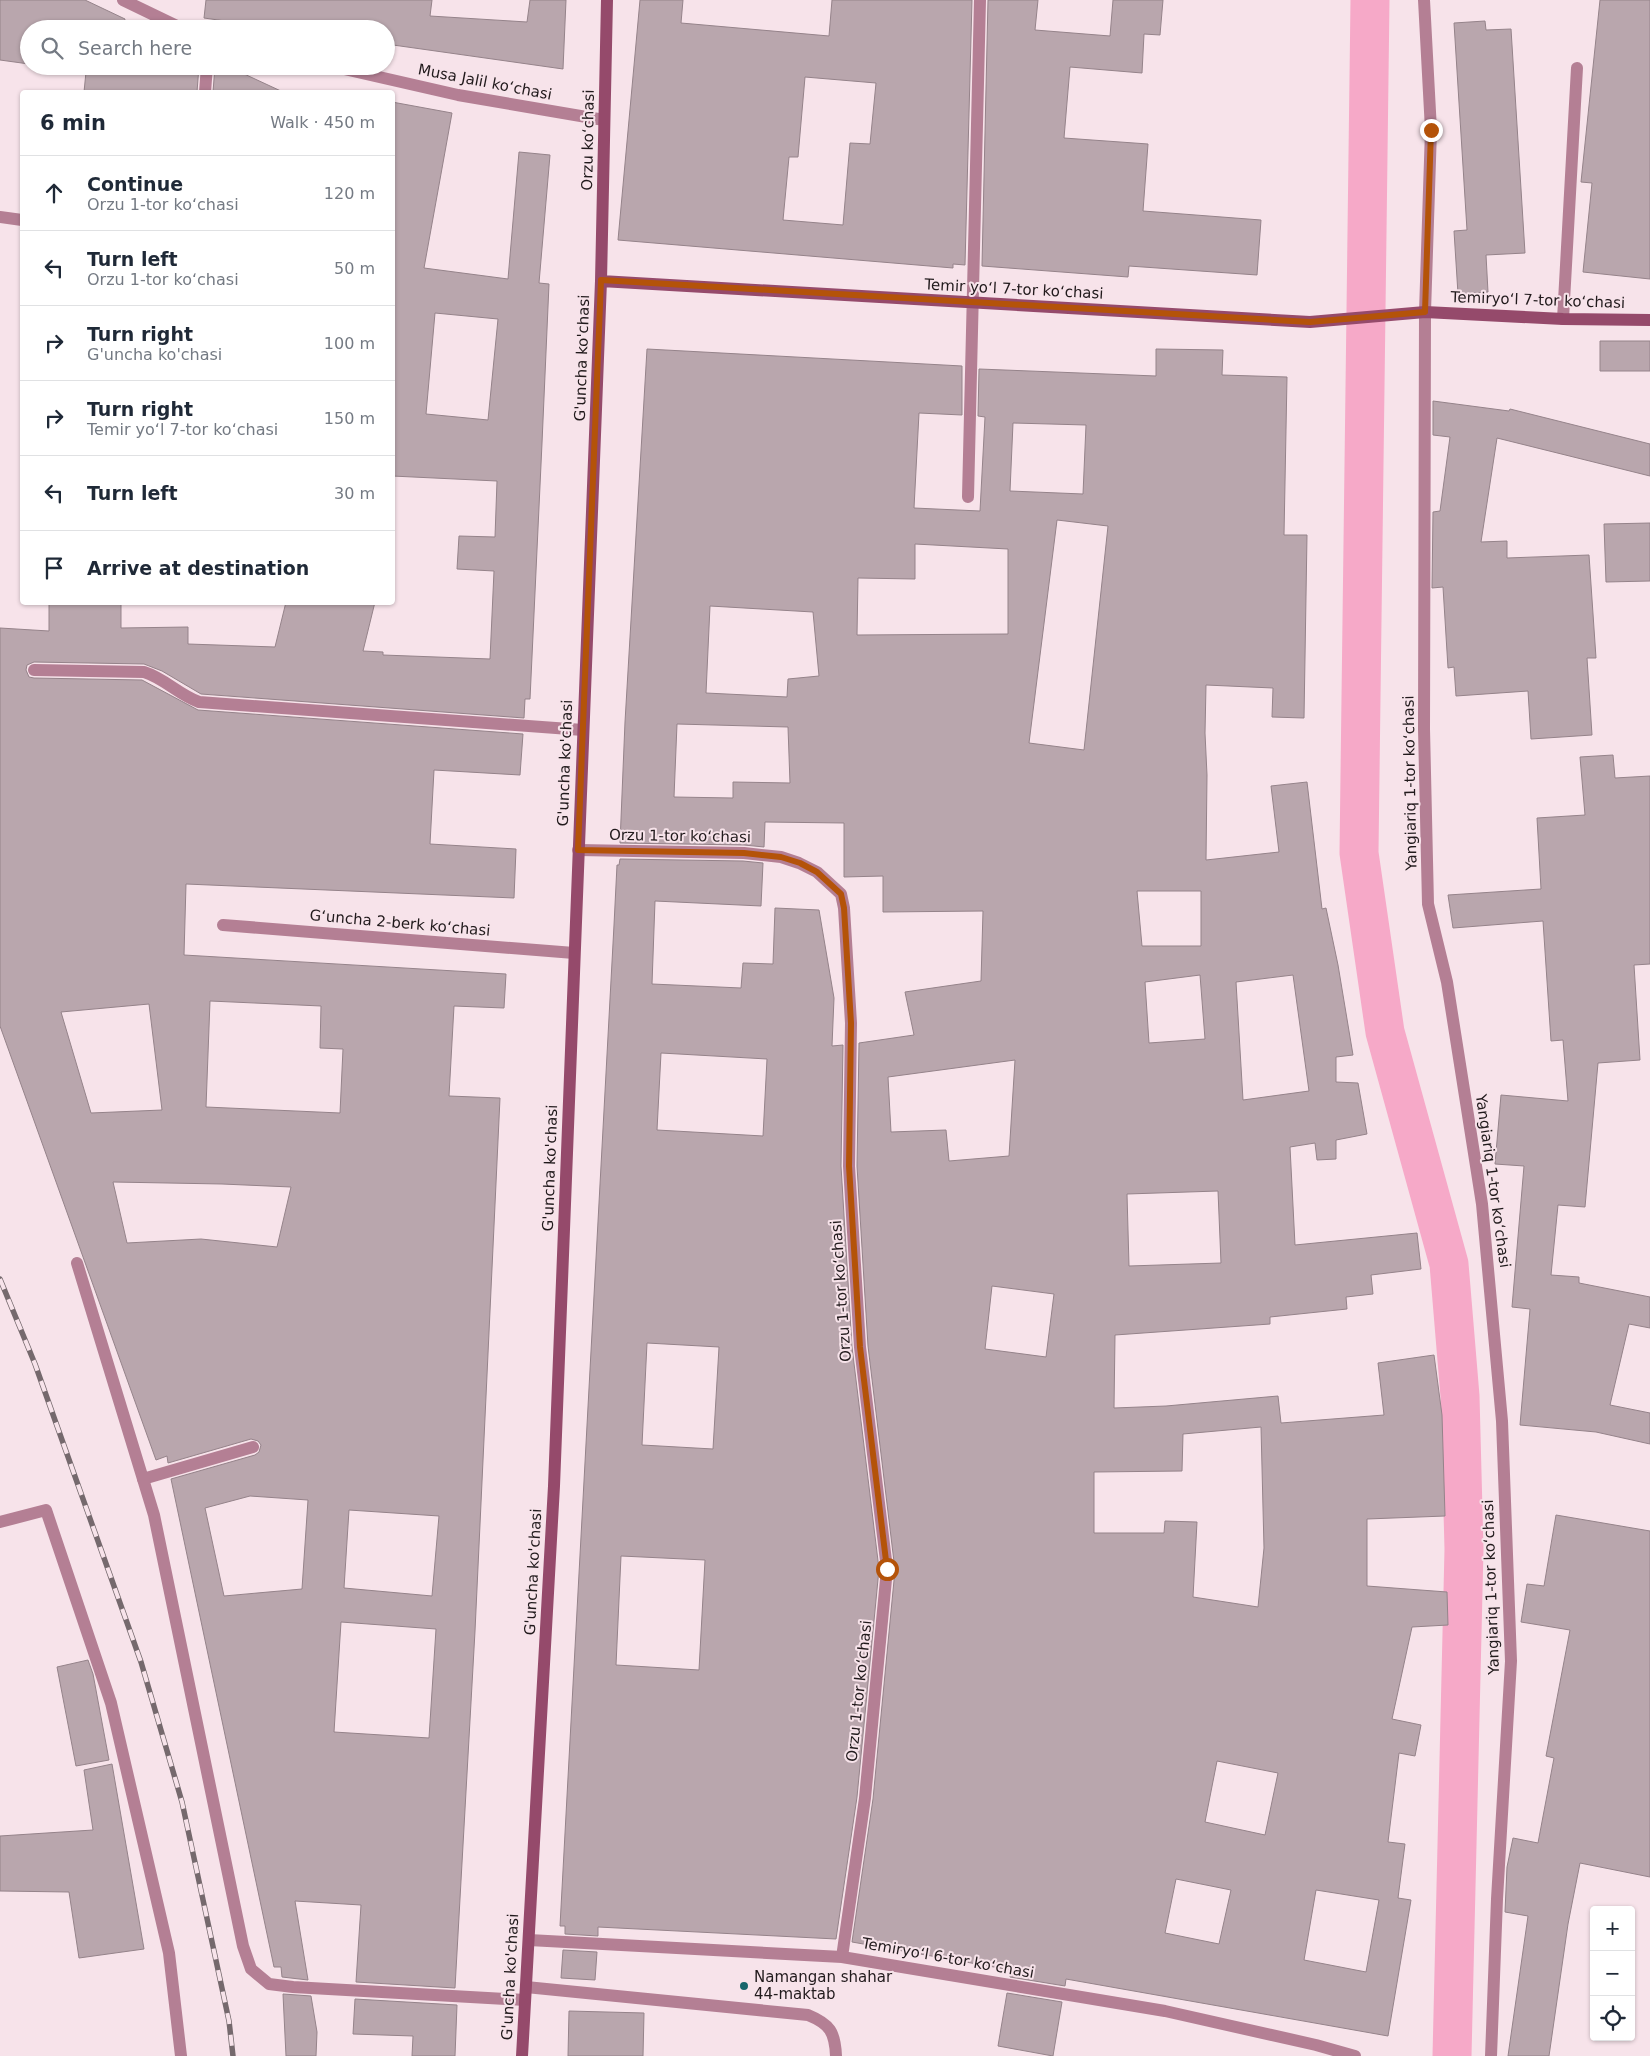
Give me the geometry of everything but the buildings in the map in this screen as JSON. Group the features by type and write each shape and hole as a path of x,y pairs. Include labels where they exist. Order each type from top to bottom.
{"street":[{"path":"123,0 164,20"},
{"name":"Orzu koʻchasi","path":"601,280 607,0"},
{"path":"968,497 980,0"},
{"name":"Yangiariq 1-tor koʻchasi","path":"1424,0 1431,130 1425,312 1424,729 1428,904 1447,982 1482,1204 1502,1421 1511,1661 1490,2056"},
{"path":"1563,319 1577,68"},
{"path":"205,90 206,75"},
{"name":"Musa Jalil koʻchasi","path":"370,75 458,95 604,120"},
{"path":"0,217 20,220"},
{"name":"Temir yoʻl 7-tor koʻchasi","path":"601,280 1310,322 1425,312"},
{"name":"G'uncha ko'chasi","path":"522,2056 554,1486 601,280"},
{"name":"Temiryoʻl 7-tor koʻchasi","path":"1425,312 1563,319 1650,320"},
{"path":"34,670 144,672 158,676 189,699 199,702 583,730"},
{"name":"Orzu 1-tor koʻchasi","path":"578,850 744,853 781,857 800,863 824,877 841,894 844,908 851,1023 849,1166 860,1337 887,1569 865,1798 842,1956"},
{"name":"Gʻuncha 2-berk koʻchasi","path":"224,925 574,953"},
{"path":"77,1263 154,1515 243,1946 251,1969 269,1984 293,1987 526,1994 808,2015 823,2021 833,2035 836,2056"},
{"path":"143,1479 254,1447"},
{"path":"0,1522 46,1510 111,1703 169,1953 181,2056"},
{"name":"Temiryoʻl 6-tor koʻchasi","path":"529,1940 842,1956 1165,2011 1316,2045 1356,2056"}],"waterway":[{"path":"1370,0 1359,853 1385,1032 1449,1264 1460,1396 1464,1549 1452,2056"}],"railway":[{"path":"0,1279 35,1364 141,1662 182,1802 229,2021 233,2056"}],"place":[{"name":"Namangan shahar 44-maktab","path":"744,1986"}],"route":[{"path":"887,1569 860,1347 849,1166 851,1023 844,908 841,894 817,872 800,863 781,857 744,853 578,850 601,280 1310,322 1425,312 1431,130"}]}
